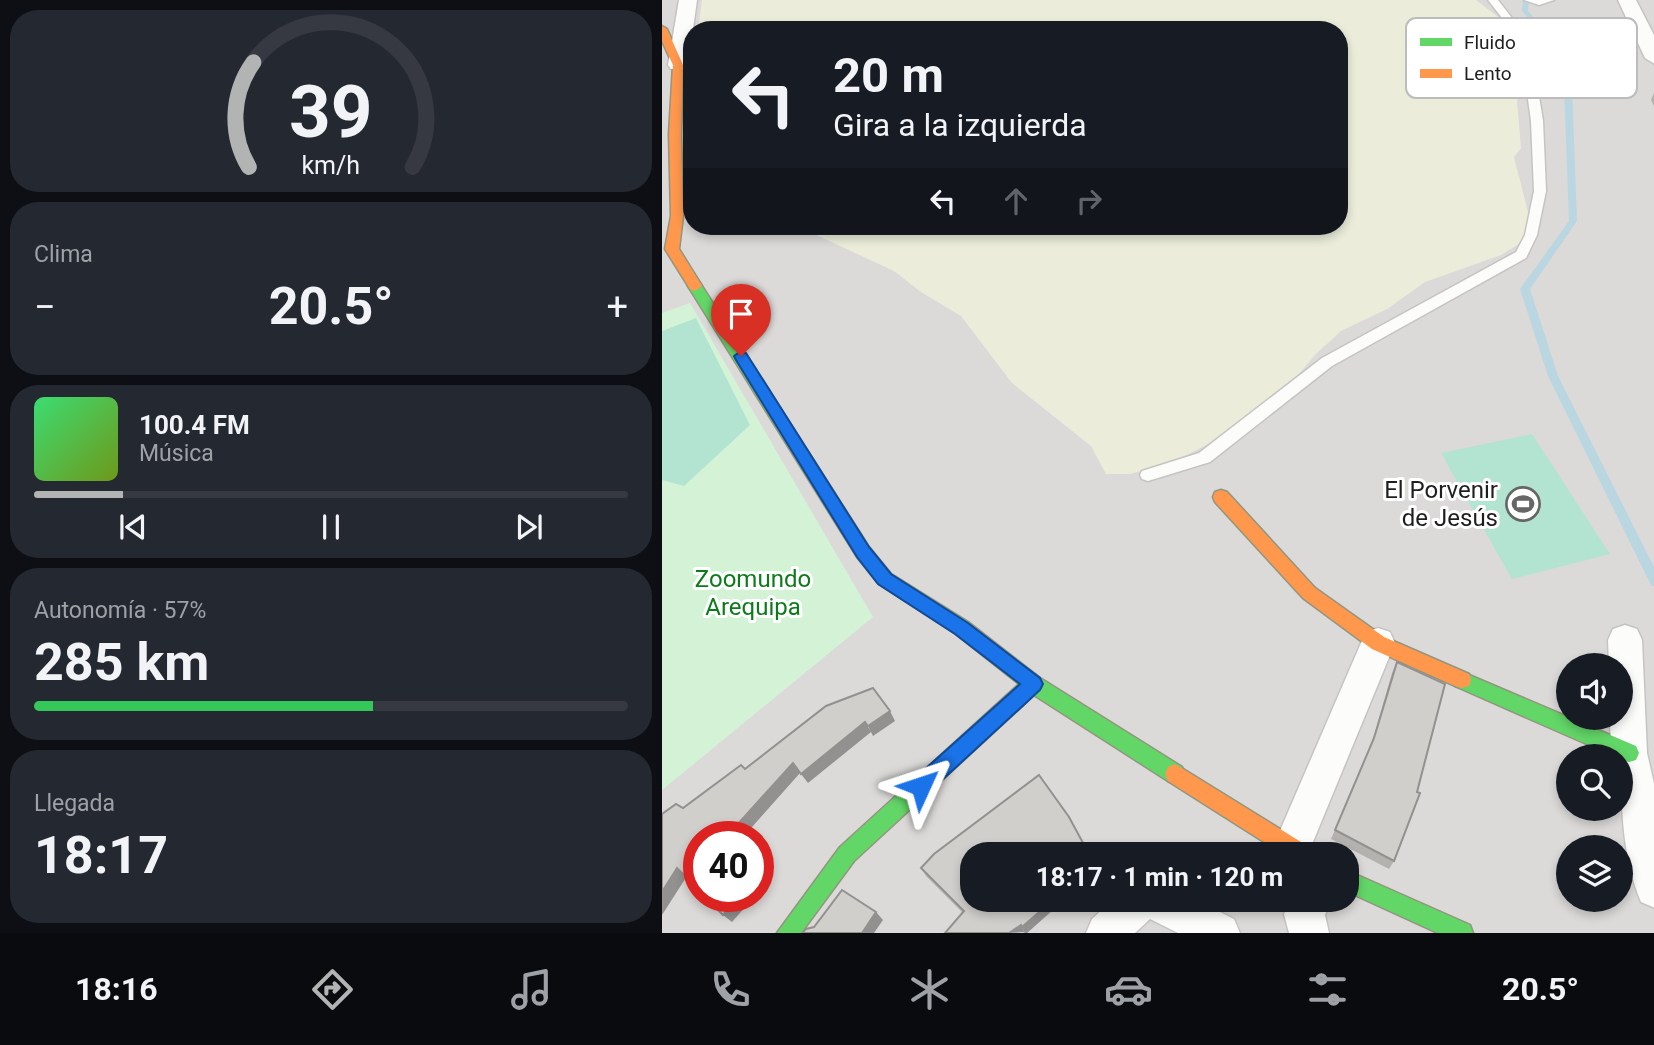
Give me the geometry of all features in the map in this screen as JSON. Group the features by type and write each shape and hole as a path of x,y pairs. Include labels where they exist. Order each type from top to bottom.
{"street":[{"path":"685,21 688,0"},
{"path":"1627,0 1635,18"},
{"path":"1637,21 1654,58"},
{"path":"662,29 678,65"},
{"path":"683,32 678,65 675,134 677,216 665,245 727,335 863,552 885,579 962,628 1034,684 1283,842"},
{"path":"1221,497 1309,593 1378,642 1609,744"},
{"path":"1625,640 1629,744"},
{"path":"1300,842 1378,642"},
{"path":"788,933 847,854 1034,684"},
{"path":"1633,775 1654,888"},
{"path":"1359,886 1462,933"},
{"path":"1106,933 1128,912"},
{"path":"1179,912 1220,933"},
{"path":"1305,912 1310,933"}],"lane":[{"path":"1493,0 1507,18"},
{"path":"1148,475 1204,457 1327,362 1521,255 1531,235 1540,191 1534,98"}],"shaded area":[{"path":"662,0 1654,0 1654,933 662,933"}],"green space":[{"path":"702,0 1476,0 1498,18 1406,18 1406,98 1519,98 1521,148 1514,157 1529,216 1522,242 1501,255 1425,282 1387,309 1341,331 1315,355 1273,405 1247,424 1177,460 1130,474 1106,474 1091,446 1012,383 961,316 921,292 894,271 816,235 1348,235 1348,21 699,21"},
{"name":"Zoomundo Arequipa","path":"690,303 873,617 662,790 662,313"},
{"path":"696,318 750,425 684,486 662,480 662,331"},
{"name":"El Porvenir de Jesús","path":"1532,434 1610,554 1512,579 1441,453"}],"building":[{"path":"1397,662 1445,684 1417,792 1420,793 1394,861 1335,830 1374,738"},
{"path":"873,688 890,711 868,726 865,722 801,774 793,763 741,821 683,821 683,874 677,868 662,892 662,814 676,804 683,808 741,765 745,769 826,706"},
{"path":"1039,775 1069,817 1083,842 960,842 960,907 921,868 934,854"},
{"path":"842,890 876,912 862,933 802,933 814,927"},
{"path":"963,912 1039,912 1022,927 1021,925 1009,933 945,933"}],"waterway":[{"path":"1526,0 1525,11 1531,18"},
{"path":"1568,98 1573,221 1525,289 1553,376 1655,582"}],"traffic: fast":[{"path":"695,286 863,552 885,579 962,628 1033,684 1175,774"},
{"path":"1462,680 1608,744"},
{"path":"788,933 847,854 1033,684"},
{"path":"1359,886 1462,933"}],"traffic: slow":[{"path":"662,29 678,65 675,134 677,216 672,249 695,286"},
{"path":"1221,497 1309,593 1378,643 1462,680"},
{"path":"1175,774 1283,842"}],"place":[{"name":"El Porvenir de Jesús","path":"1523,504"}],"route":[{"path":"741,356 863,552 885,579 962,628 1034,684 921,786"}]}
